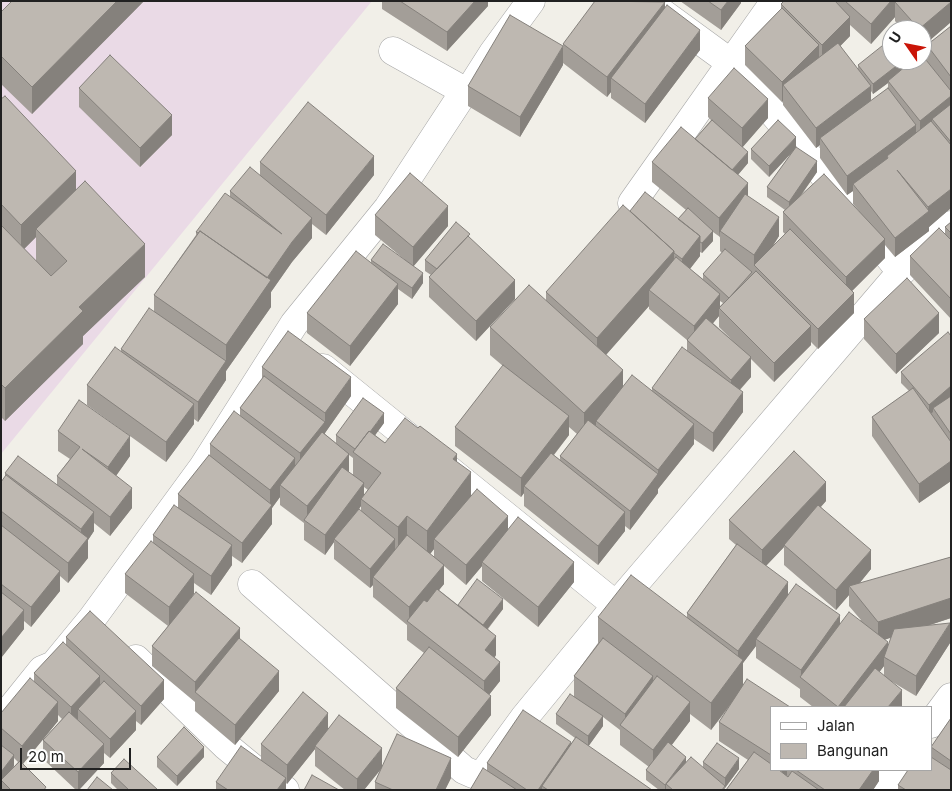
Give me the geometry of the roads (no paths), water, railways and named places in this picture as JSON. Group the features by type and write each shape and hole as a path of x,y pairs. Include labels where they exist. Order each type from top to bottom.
{"street":[{"path":"1,721 42,670 54,664 91,620 203,466 302,312 388,208 466,90 472,86 493,53 531,1"},
{"path":"646,1 731,63 794,138 901,272"},
{"path":"632,204 775,1"},
{"path":"393,50 461,89 466,90"},
{"path":"252,584 464,770 472,774 475,782 524,718 628,603 901,272 951,225"},
{"path":"285,337 628,603"},
{"path":"91,620 153,674 226,746 265,778 285,790"},
{"path":"932,723 951,698"},
{"path":"524,718 548,735"}]}
